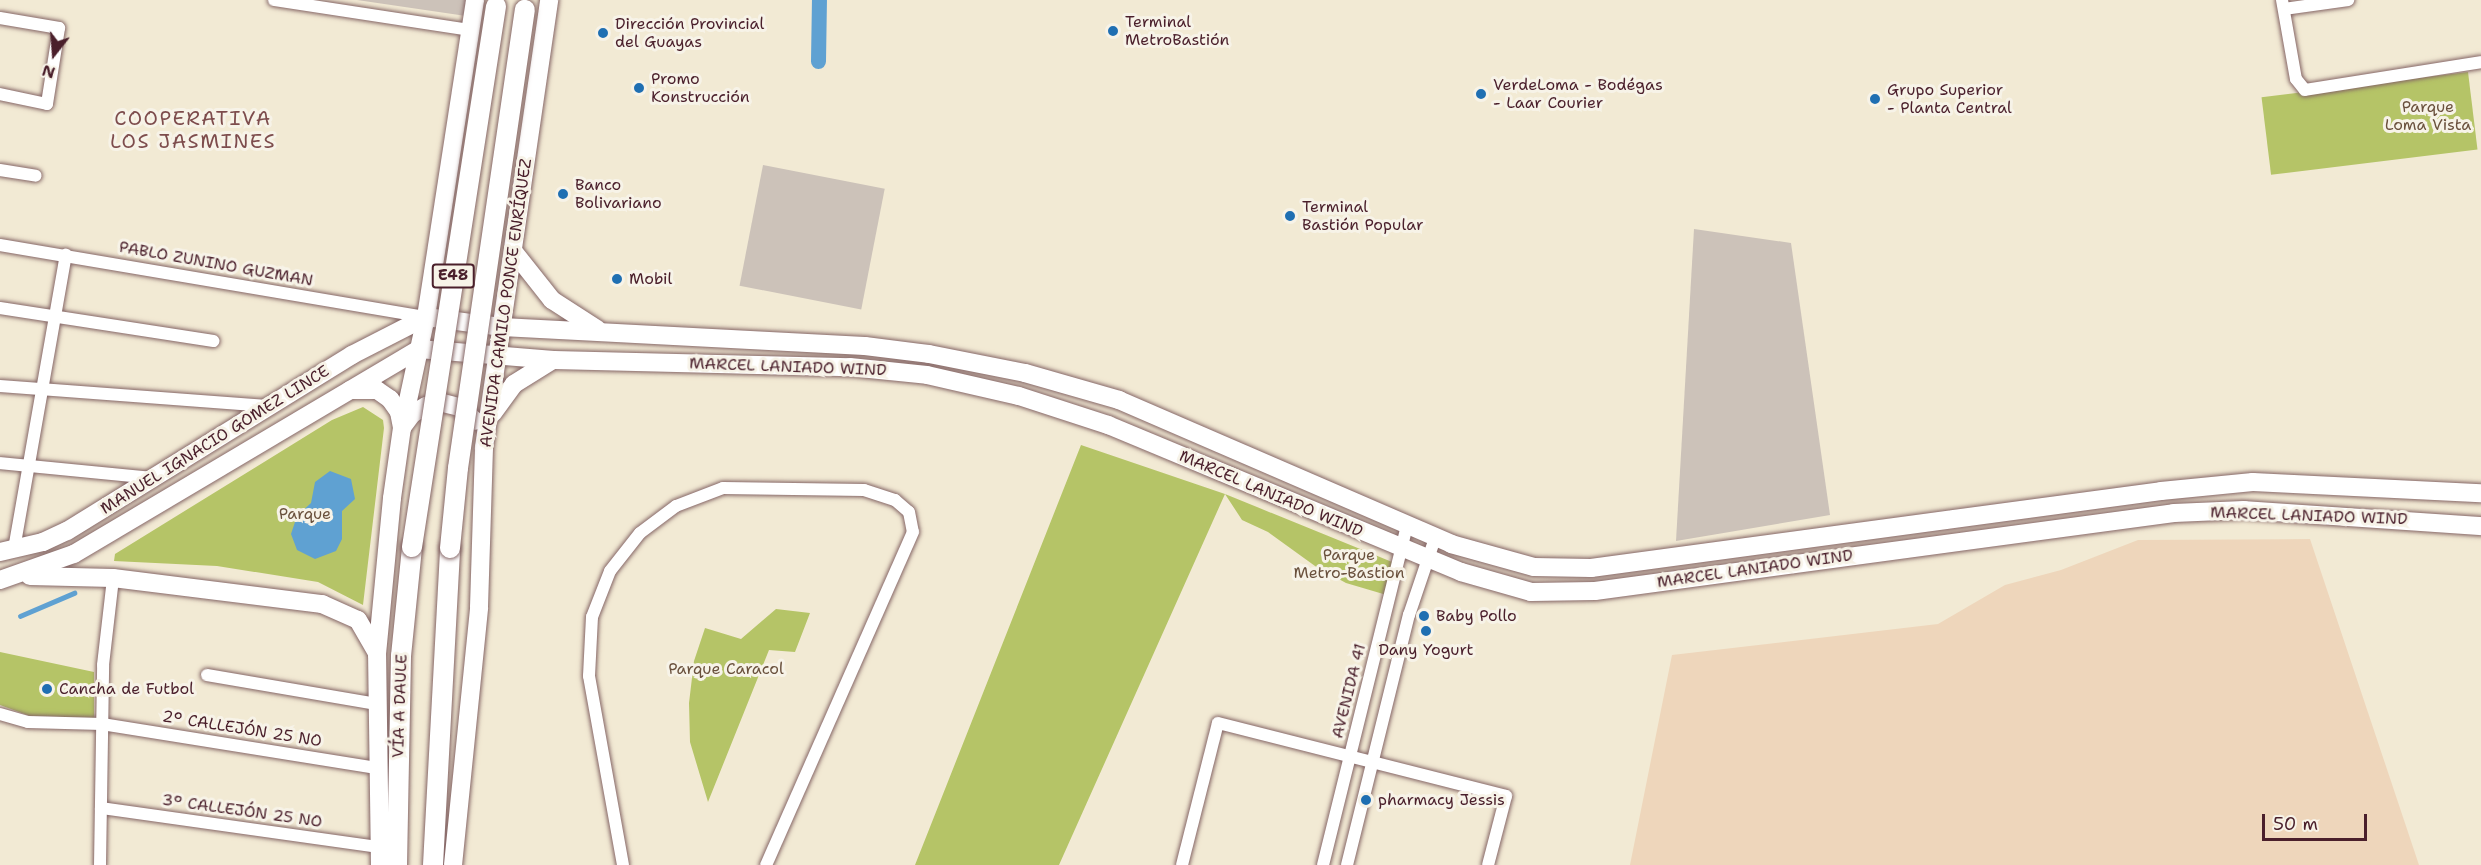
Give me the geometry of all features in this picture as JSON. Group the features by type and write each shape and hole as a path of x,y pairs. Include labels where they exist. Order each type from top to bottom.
{"main road":[{"name":"E48","path":"377,654 402,428 426,317 475,0"},
{"name":"AVENIDA CAMILO PONCE ENRÍQUEZ","path":"453,865 479,607 484,447 549,0"},
{"name":"VÍA A DAULE","path":"397,865 401,656 412,547 496,3"},
{"name":"AVENIDA CAMILO PONCE ENRÍQUEZ","path":"433,865 450,548 458,468 527,4"},
{"path":"514,252 552,300 578,319 607,333"},
{"name":"MARCEL LANIADO WIND","path":"426,317 502,327 865,346 1025,373 1119,400 1435,538 1534,567 1591,568 2161,491 2253,482 2481,493"},
{"name":"MANUEL IGNACIO GOMEZ LINCE","path":"7,551 68,531 267,406 426,317"},
{"name":"MARCEL LANIADO WIND","path":"419,350 554,360 850,367 927,375 1019,396 1108,425 1427,559 1496,585 1559,593 2174,513 2256,510 2481,526"},
{"name":"MANUEL IGNACIO GOMEZ LINCE","path":"0,580 19,575 83,549 346,391 419,350"},
{"path":"488,423 514,384 554,360"},
{"path":"346,391 361,388 383,395 399,412 402,428"},
{"path":"402,428 412,414 426,406 451,405 472,417 481,431 484,447"},
{"path":"19,575 113,578 322,604 358,620 377,654"},
{"name":"VÍA A DAULE","path":"377,654 376,768 380,856"}],"street":[{"path":"274,0 470,30"},
{"path":"2348,0 2283,5 2295,79 2305,90 2481,62"},
{"path":"0,18 59,28 47,104 0,94"},
{"path":"0,170 36,176"},
{"name":"PABLO ZUNINO GUZMAN","path":"0,245 426,317"},
{"path":"7,551 26,467 66,255"},
{"path":"0,308 213,341"},
{"path":"0,386 40,391 267,406"},
{"path":"0,463 155,478"},
{"path":"623,865 589,676 592,617 610,571 640,533 676,506 723,488 864,490 902,506 909,512 913,532 766,865"},
{"name":"AVENIDA 41","path":"1323,865 1407,525"},
{"path":"1347,865 1372,762 1427,559 1435,538"},
{"path":"100,865 103,665 113,578"},
{"path":"207,675 377,704"},
{"name":"2° CALLEJÓN 25 NO","path":"0,714 28,722 102,724 376,768"},
{"path":"1182,865 1218,723 1506,796 1488,865"},
{"name":"3° CALLEJÓN 25 NO","path":"101,808 380,856"}],"shaded area":[{"path":"357,0 468,0 466,16"},
{"path":"763,165 885,189 861,309 740,286"},
{"path":"1694,229 1791,243 1830,515 1676,541"},
{"path":"2310,539 2419,865 1630,865 1672,655 1938,624 2005,585 2061,570 2138,540"}],"green space":[{"name":"Parque Loma Vista","path":"2468,72 2478,149 2271,175 2262,97"},
{"name":"Parque","path":"363,407 383,420 384,428 363,605 318,582 217,566 114,561 115,554 332,420"},
{"path":"1081,445 1225,494 1059,865 915,865"},
{"name":"Parque Metro-Bastion","path":"1225,494 1397,564 1390,596 1346,583 1315,566 1268,532 1242,520"},
{"name":"Parque Caracol","path":"776,609 810,613 795,652 769,650 708,802 690,742 689,703 694,661 705,628 741,639"},
{"name":"Cancha de Futbol","path":"0,652 94,672 94,718 30,716 0,705"}],"water":[{"path":"330,471 351,479 355,499 342,511 342,539 336,551 315,559 297,550 291,534 297,516 311,503 315,482"}],"waterway":[{"path":"818,61 819,0"},
{"path":"20,616 74,593"}],"place":[{"name":"Terminal MetroBastión","path":"1113,31"},
{"name":"Dirección Provincial del Guayas","path":"603,33"},
{"name":"Promo Konstrucción","path":"639,88"},
{"name":"VerdeLoma - Bodégas - Laar Courier","path":"1481,94"},
{"name":"Grupo Superior - Planta Central","path":"1875,99"},
{"name":"Banco Bolivariano","path":"563,194"},
{"name":"Terminal Bastión Popular","path":"1290,216"},
{"name":"Mobil","path":"617,279"},
{"name":"Baby Pollo","path":"1424,616"},
{"name":"Dany Yogurt","path":"1426,631"},
{"name":"Cancha de Futbol","path":"47,689"},
{"name":"pharmacy Jessis","path":"1366,800"}],"district":[{"name":"COOPERATIVA LOS JASMINES","path":"193,130"}]}
